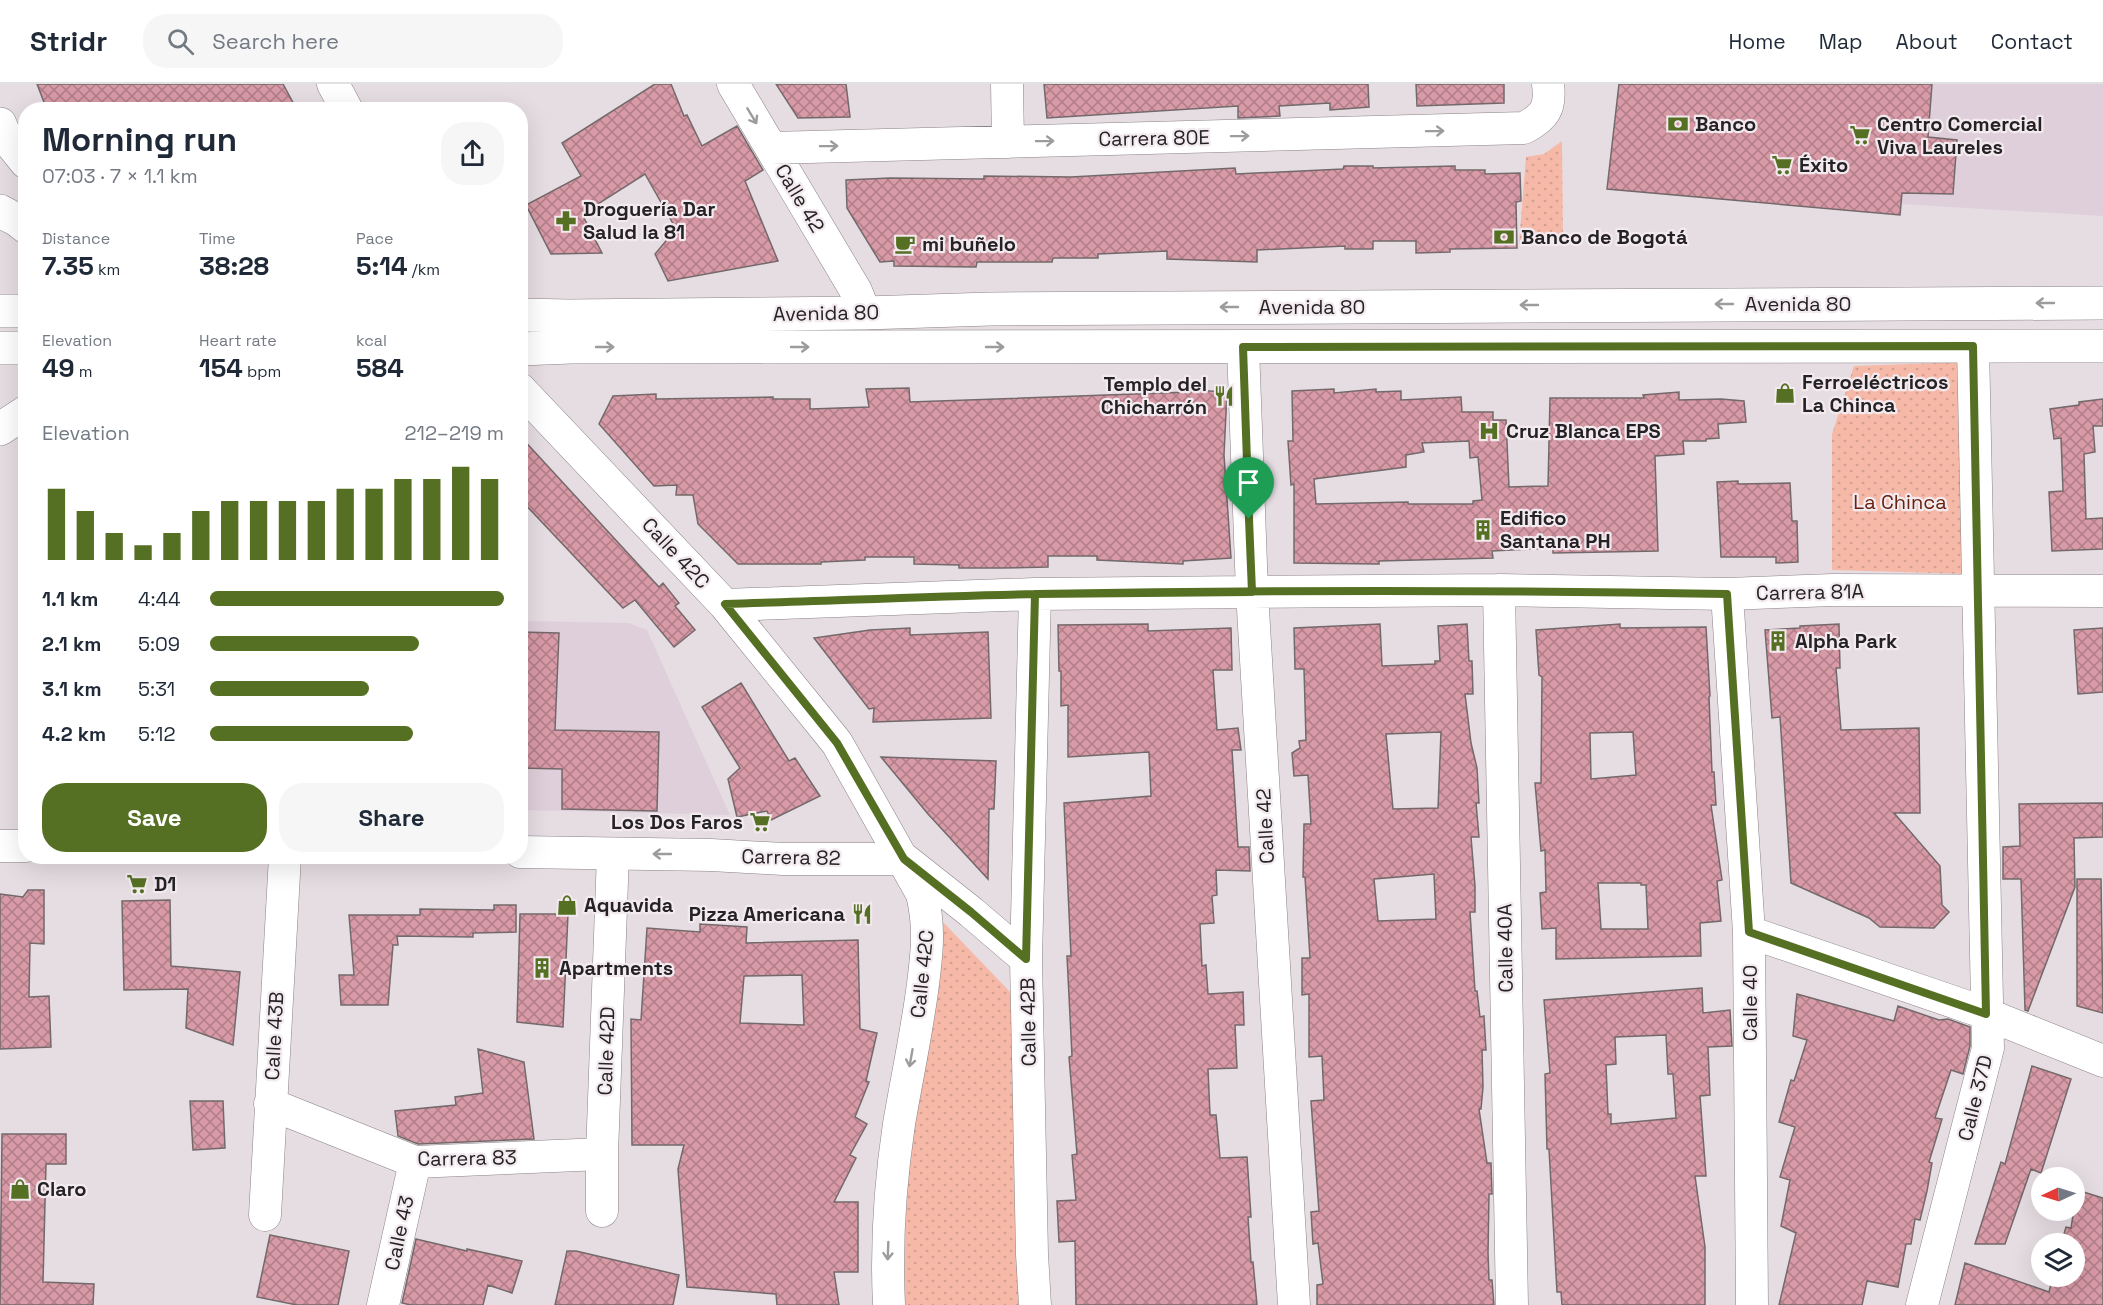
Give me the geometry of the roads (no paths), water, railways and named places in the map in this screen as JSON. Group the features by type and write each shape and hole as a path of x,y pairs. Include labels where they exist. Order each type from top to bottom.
{"main road":[{"path":"0,124 5,136 18,152"},
{"path":"0,211 18,221"},
{"name":"Avenida 80","path":"528,315 865,313 990,309 2103,303"},
{"path":"0,311 18,311"},
{"name":"Avenida 80","path":"529,353 1243,347 2103,346"},
{"path":"0,348 18,348"}],"street":[{"path":"333,84 343,102"},
{"name":"Calle 42","path":"733,84 856,291 865,313"},
{"path":"1007,84 1008,142"},
{"name":"Carrera 80E","path":"771,148 1524,128 1543,114 1550,100 1548,84"},
{"name":"Calle 37D","path":"1922,1305 1988,1048 1973,346"},
{"name":"Calle 42","path":"1243,347 1252,592 1294,1305"},
{"name":"Calle 42C","path":"528,397 725,604 837,743 922,894 927,913 928,936 920,1006 893,1169 888,1274 889,1305"},
{"name":"Carrera 81A","path":"725,604 1035,594 1499,590 1727,594 1818,590 2103,591"},
{"name":"Calle 40A","path":"1499,590 1512,1305"},
{"name":"Calle 42B","path":"1035,594 1026,959 1035,1305"},
{"name":"Calle 40","path":"1727,594 1749,932 1752,1305"},
{"path":"0,846 18,846"},
{"name":"Carrera 82","path":"528,852 711,855 783,859 904,859"},
{"name":"Calle 42D","path":"602,1211 613,854"},
{"path":"904,859 1026,959"},
{"name":"Calle 43B","path":"265,1215 285,864"},
{"path":"1749,932 1986,1014 2103,1061"},
{"name":"Carrera 83","path":"270,1104 415,1162 602,1154"},
{"name":"Calle 43","path":"383,1305 415,1162"}],"place":[{"name":"Banco","path":"1678,124"},
{"name":"Centro Comercial Viva Laureles","path":"1860,135"},
{"name":"Éxito","path":"1782,165"},
{"name":"Droguería Dar Salud la 81","path":"566,221"},
{"name":"Banco de Bogotá","path":"1504,237"},
{"name":"mi buñelo","path":"905,244"},
{"name":"Ferroeléctricos La Chinca","path":"1785,393"},
{"name":"Templo del Chicharrón","path":"1224,396"},
{"name":"Cruz Blanca EPS","path":"1489,431"},
{"name":"Edifico Santana PH","path":"1483,530"},
{"name":"Alpha Park","path":"1778,641"},
{"name":"Los Dos Faros","path":"760,822"},
{"name":"D1","path":"137,884"},
{"name":"Aquavida","path":"567,905"},
{"name":"Pizza Americana","path":"862,914"},
{"name":"Apartments","path":"542,968"},
{"name":"Claro","path":"20,1189"}],"park label":[{"name":"La Chinca","path":"1900,502"}]}
